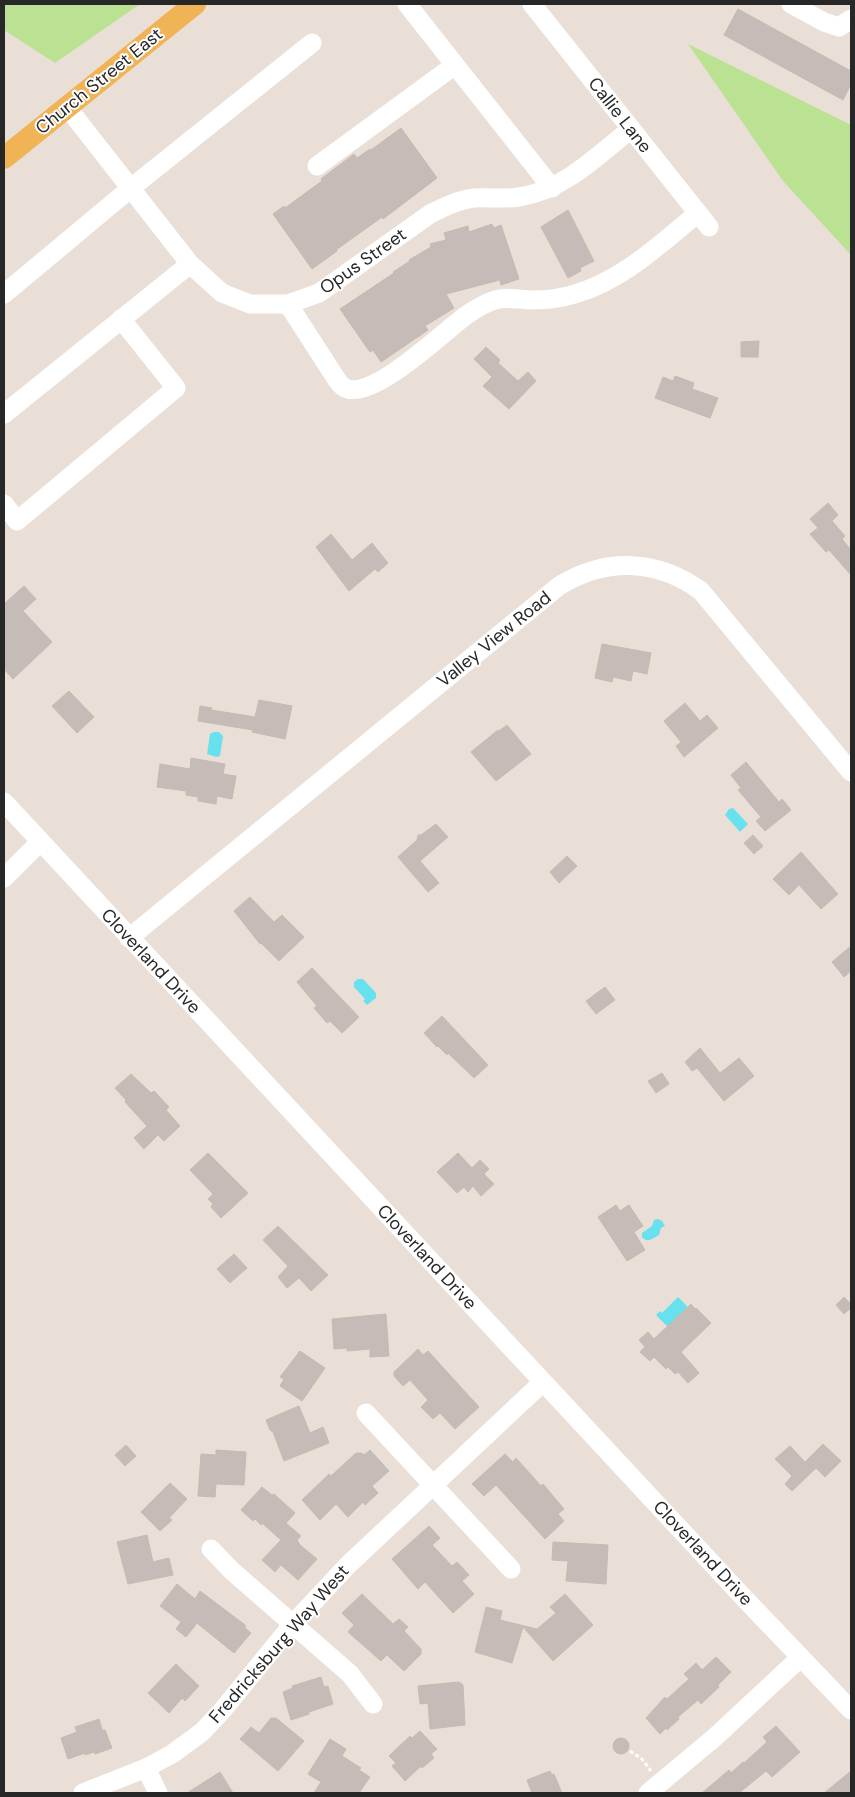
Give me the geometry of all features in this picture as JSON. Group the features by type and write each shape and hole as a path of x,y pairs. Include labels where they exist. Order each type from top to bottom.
{"main road":[{"name":"Church Street East","path":"4,158 195,4"}],"street":[{"path":"407,4 552,188"},
{"name":"Callie Lane","path":"288,304 343,388 357,390 390,375 468,314 484,305 497,299 534,300 556,298 575,294 600,285 704,220 532,4"},
{"path":"791,4 824,22 840,27 851,19"},
{"path":"4,294 131,188 312,44"},
{"path":"317,166 455,65"},
{"name":"Opus Street","path":"67,107 190,264 222,293 250,304 288,304 319,293 422,220 444,207 472,198 522,197 552,188 569,178 631,129"},
{"path":"4,414 190,264"},
{"path":"4,504 17,521 176,388 121,319"},
{"name":"Valley View Road","path":"129,938 559,586 597,568 632,565 657,569 680,578 701,592 851,772"},
{"name":"Cloverland Drive","path":"4,802 800,1658 851,1710"},
{"path":"4,878 40,842"},
{"name":"Fredricksburg Way West","path":"83,1793 146,1768 172,1754 202,1732 221,1712 292,1624 348,1565 544,1382"},
{"path":"366,1412 511,1569"},
{"path":"211,1549 232,1571 350,1674 373,1704"},
{"path":"654,1789 714,1738 800,1658"},
{"path":"146,1768 158,1793"}],"path":[{"path":"630,1751 645,1762 654,1789"}],"green space":[{"path":"4,4 140,4 55,63 4,30"},
{"path":"688,44 851,125 851,255 783,181"}],"water":[{"path":"219,732 223,736 220,756 216,757 207,754 210,734"},
{"path":"733,808 748,824 740,832 725,815 729,809"},
{"path":"358,979 363,979 376,993 376,998 367,1005 363,1001 365,999 354,987 354,982"},
{"path":"658,1219 665,1226 661,1228 659,1235 650,1240 644,1239 642,1233 652,1226 654,1220"},
{"path":"678,1297 687,1308 668,1327 656,1315 660,1311 662,1313"}],"building":[{"path":"738,9 851,71 851,84 843,100 724,35"},
{"path":"401,128 437,178 312,269 273,214 284,206 285,208 322,181 321,179 354,154 357,158"},
{"path":"568,210 594,261 580,268 581,271 568,278 541,227"},
{"path":"492,224 494,228 501,225 519,279 501,285 500,280 446,294 454,308 425,326 428,330 381,362 373,350 370,352 340,309 394,273 409,260 431,247 430,244 446,240 444,233 468,226 469,232"},
{"path":"759,341 758,357 741,357 741,342"},
{"path":"486,347 500,360 498,363 518,381 528,372 536,381 509,409 483,386 492,377 474,359"},
{"path":"675,376 694,383 692,389 718,398 710,418 655,398 663,377 673,381"},
{"path":"828,503 838,515 832,521 845,536 842,539 851,550 851,575 829,550 826,552 810,534 818,528 810,519"},
{"path":"331,534 352,560 372,543 388,563 378,572 375,569 349,591 316,547"},
{"path":"24,586 36,599 23,611 52,642 13,679 4,669 4,604"},
{"path":"602,644 651,653 647,674 633,671 631,681 613,677 612,682 595,678"},
{"path":"69,691 94,717 77,733 52,706"},
{"path":"259,700 292,706 285,739 252,732 253,730 198,721 200,706 212,708 211,710 255,717"},
{"path":"685,703 700,721 707,715 718,728 684,757 676,746 681,742 664,721"},
{"path":"507,725 531,754 496,781 471,752"},
{"path":"191,758 225,764 223,774 236,776 232,799 217,796 216,804 198,801 198,797 186,795 186,791 157,787 160,764 190,769"},
{"path":"746,762 779,802 782,799 791,810 765,831 756,821 761,817 738,790 741,788 731,775"},
{"path":"436,824 448,837 420,861 439,883 428,892 398,857 417,840 418,835 421,835"},
{"path":"753,835 763,846 754,854 744,843"},
{"path":"801,852 838,894 821,909 799,885 789,895 773,879"},
{"path":"567,856 577,866 559,883 550,872"},
{"path":"250,897 274,922 282,915 304,937 279,961 260,944 234,911"},
{"path":"851,946 851,971 844,977 832,962"},
{"path":"312,968 359,1017 342,1033 330,1021 327,1023 314,1008 317,1006 297,982"},
{"path":"605,987 615,1000 596,1014 586,1001"},
{"path":"442,1016 488,1065 474,1078 448,1053 447,1055 437,1047 424,1033"},
{"path":"700,1048 720,1073 739,1058 754,1076 724,1101 697,1068 692,1071 685,1062"},
{"path":"662,1073 669,1084 656,1093 648,1081"},
{"path":"131,1074 151,1093 154,1091 169,1107 166,1110 180,1126 164,1141 158,1135 144,1149 134,1138 147,1126 115,1088"},
{"path":"208,1153 248,1193 221,1218 211,1207 213,1204 208,1199 213,1194 190,1170"},
{"path":"458,1153 472,1168 480,1160 489,1169 484,1174 494,1184 481,1196 473,1186 468,1192 464,1187 457,1193 437,1172"},
{"path":"616,1205 620,1211 629,1205 643,1226 634,1232 645,1250 627,1261 598,1217"},
{"path":"278,1226 328,1275 311,1291 299,1278 287,1288 278,1277 288,1266 263,1240"},
{"path":"234,1254 247,1268 230,1283 217,1269"},
{"path":"844,1297 851,1304 851,1308 844,1314 836,1305"},
{"path":"691,1304 711,1323 681,1352 699,1373 688,1383 678,1372 675,1374 668,1367 666,1369 654,1357 650,1361 640,1352 645,1347 639,1340 648,1332 654,1339"},
{"path":"386,1314 389,1356 370,1357 370,1349 347,1351 347,1348 334,1349 332,1319"},
{"path":"418,1349 423,1355 428,1351 479,1407 455,1429 440,1413 433,1419 421,1407 428,1400 410,1380 403,1386 394,1376 394,1372"},
{"path":"300,1351 325,1368 302,1401 280,1386 284,1379 280,1377"},
{"path":"299,1406 310,1433 323,1427 329,1443 284,1461 273,1432 270,1430 266,1420"},
{"path":"823,1444 841,1461 825,1477 816,1468 792,1491 785,1484 792,1476 775,1459 790,1446 805,1462"},
{"path":"126,1445 136,1456 125,1466 115,1455"},
{"path":"216,1450 246,1452 244,1485 216,1484 215,1497 198,1496 201,1454 216,1455"},
{"path":"370,1450 389,1471 372,1486 378,1493 365,1505 363,1502 348,1517 336,1504 320,1520 302,1500 329,1474 331,1476 356,1453 364,1455"},
{"path":"505,1454 513,1462 516,1458 541,1486 543,1484 564,1509 558,1514 564,1521 545,1539 496,1485 484,1496 472,1484"},
{"path":"170,1483 187,1499 169,1518 172,1520 160,1531 141,1512"},
{"path":"262,1487 272,1495 274,1494 295,1513 286,1523 301,1536 297,1540 300,1545 317,1559 298,1580 281,1565 275,1572 262,1560 281,1540 262,1523 261,1525 255,1519 253,1521 241,1510"},
{"path":"429,1526 440,1538 432,1545 452,1566 457,1562 469,1575 462,1581 474,1594 453,1613 425,1582 418,1589 392,1559"},
{"path":"147,1535 153,1562 169,1558 173,1575 128,1584 117,1542"},
{"path":"553,1542 608,1545 606,1584 566,1581 568,1561 552,1560"},
{"path":"177,1584 195,1599 200,1591 245,1625 245,1628 251,1633 234,1653 197,1623 186,1637 176,1629 181,1622 160,1606"},
{"path":"362,1594 393,1624 399,1619 408,1627 404,1631 421,1649 421,1654 404,1671 387,1655 381,1661 348,1632 354,1625 342,1613"},
{"path":"565,1594 593,1625 553,1661 523,1627 512,1663 475,1652 486,1607 502,1611 500,1620 537,1629 556,1613 550,1607"},
{"path":"716,1657 731,1672 718,1685 719,1687 701,1704 698,1700 678,1717 679,1719 667,1730 666,1728 660,1734 646,1718 665,1697 667,1699 689,1679 684,1674 696,1663 702,1670"},
{"path":"176,1664 199,1686 185,1701 182,1698 169,1713 148,1693"},
{"path":"321,1677 324,1687 328,1686 333,1704 291,1720 283,1692 293,1688 292,1686"},
{"path":"459,1682 463,1685 465,1725 430,1729 428,1703 420,1704 418,1686"},
{"path":"271,1718 276,1718 304,1741 278,1771 240,1739 251,1727 259,1733"},
{"path":"99,1719 102,1730 105,1730 112,1748 95,1754 94,1752 85,1755 85,1753 68,1759 61,1738 77,1732 75,1727"},
{"path":"776,1726 800,1752 772,1777 766,1771 739,1793 702,1793 729,1770 731,1773 744,1763 767,1742 763,1737"},
{"path":"420,1731 437,1749 431,1754 434,1758 422,1768 421,1766 405,1781 392,1766 396,1763 389,1756 410,1736 412,1738"},
{"path":"621,1738 629,1746 621,1754 613,1746"},
{"path":"330,1739 346,1749 342,1756 361,1768 359,1770 370,1777 359,1793 314,1793 321,1782 308,1774"},
{"path":"550,1771 552,1775 554,1774 562,1793 532,1793 527,1780"},
{"path":"851,1771 851,1793 824,1793"},
{"path":"220,1772 233,1793 187,1793"}]}
